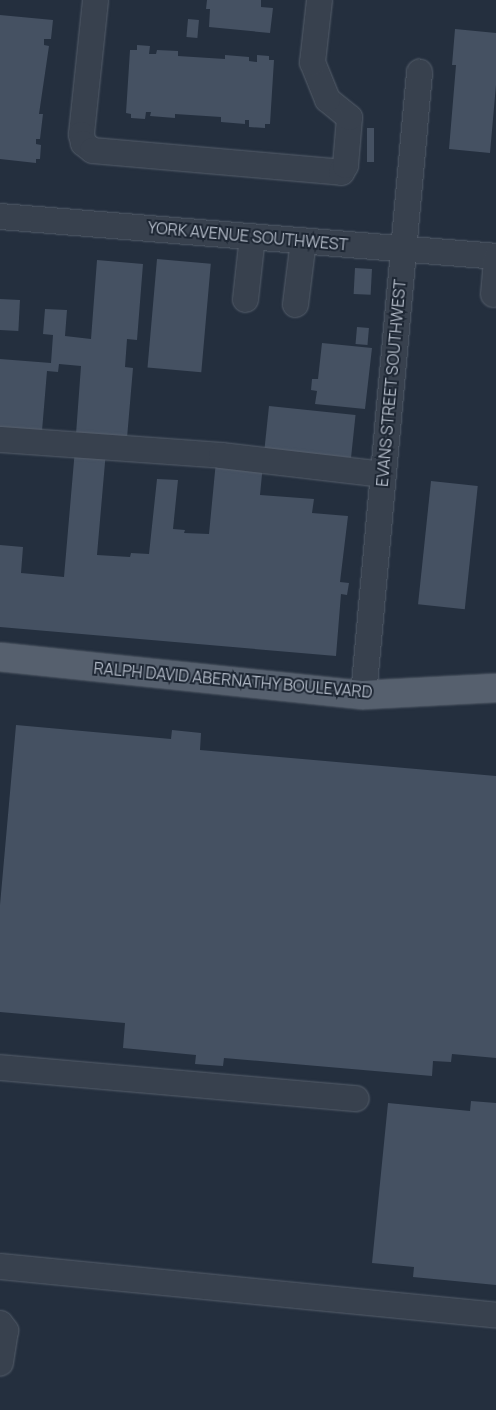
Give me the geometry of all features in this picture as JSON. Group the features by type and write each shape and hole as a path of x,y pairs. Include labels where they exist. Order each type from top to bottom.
{"main road":[{"name":"RALPH DAVID ABERNATHY BOULEVARD","path":"0,657 363,695 496,688"}],"street":[{"path":"95,0 82,134 83,143 92,150 341,172 346,165 349,117 327,99 312,62 319,0"},
{"name":"EVANS STREET SOUTHWEST","path":"363,695 419,72"},
{"name":"YORK AVENUE SOUTHWEST","path":"0,216 403,248 462,243 496,256"},
{"path":"245,299 252,236"},
{"path":"295,304 303,240"},
{"path":"493,294 496,256"},
{"path":"0,439 221,455 383,474"},
{"path":"0,1067 356,1098"},
{"path":"0,1266 496,1315"},
{"path":"0,1323 5,1330 0,1362"}],"building":[{"path":"207,0 261,0 261,7 273,8 270,33 209,27 210,9 206,9"},
{"path":"0,15 53,20 51,39 44,39 44,45 49,46 39,114 43,114 40,139 36,139 36,144 41,145 40,159 36,159 36,163 0,159"},
{"path":"188,19 199,20 197,38 186,37"},
{"path":"455,29 496,33 496,85 490,153 449,149 456,65 452,65"},
{"path":"137,45 150,46 149,54 156,54 157,50 178,51 178,56 225,59 225,55 249,57 249,61 257,62 257,55 269,56 269,60 274,60 270,124 265,124 265,128 249,127 249,120 245,120 245,124 221,122 221,117 175,114 175,118 150,116 151,112 146,112 145,119 131,118 131,114 126,113 130,50 137,50"},
{"path":"367,128 374,128 374,162 367,162"},
{"path":"157,259 211,264 201,372 148,368"},
{"path":"97,260 143,264 137,340 127,339 125,367 133,368 127,438 76,434 81,366 59,364 58,372 47,371 42,431 0,428 0,359 51,363 53,335 43,334 45,309 67,310 65,336 91,339"},
{"path":"355,268 372,269 371,295 354,294"},
{"path":"0,299 20,300 18,331 0,330"},
{"path":"357,327 369,328 367,345 356,344"},
{"path":"322,343 372,348 365,409 315,404 317,391 311,390 312,379 318,379"},
{"path":"269,406 356,415 351,458 265,449"},
{"path":"75,449 106,451 97,555 130,557 131,553 149,554 157,479 178,480 173,529 185,530 184,533 209,534 216,461 263,464 260,495 314,499 312,513 348,516 340,582 349,583 347,595 341,594 336,656 0,627 0,545 23,547 21,573 64,577"},
{"path":"431,481 478,486 465,609 418,604"},
{"path":"16,725 171,739 172,730 201,733 200,750 496,776 496,1058 452,1054 451,1062 433,1061 432,1076 224,1058 223,1066 195,1064 196,1055 123,1048 125,1023 0,1012 0,905"},
{"path":"471,1101 496,1103 496,1285 413,1277 414,1267 372,1263 388,1103 470,1111"}]}
